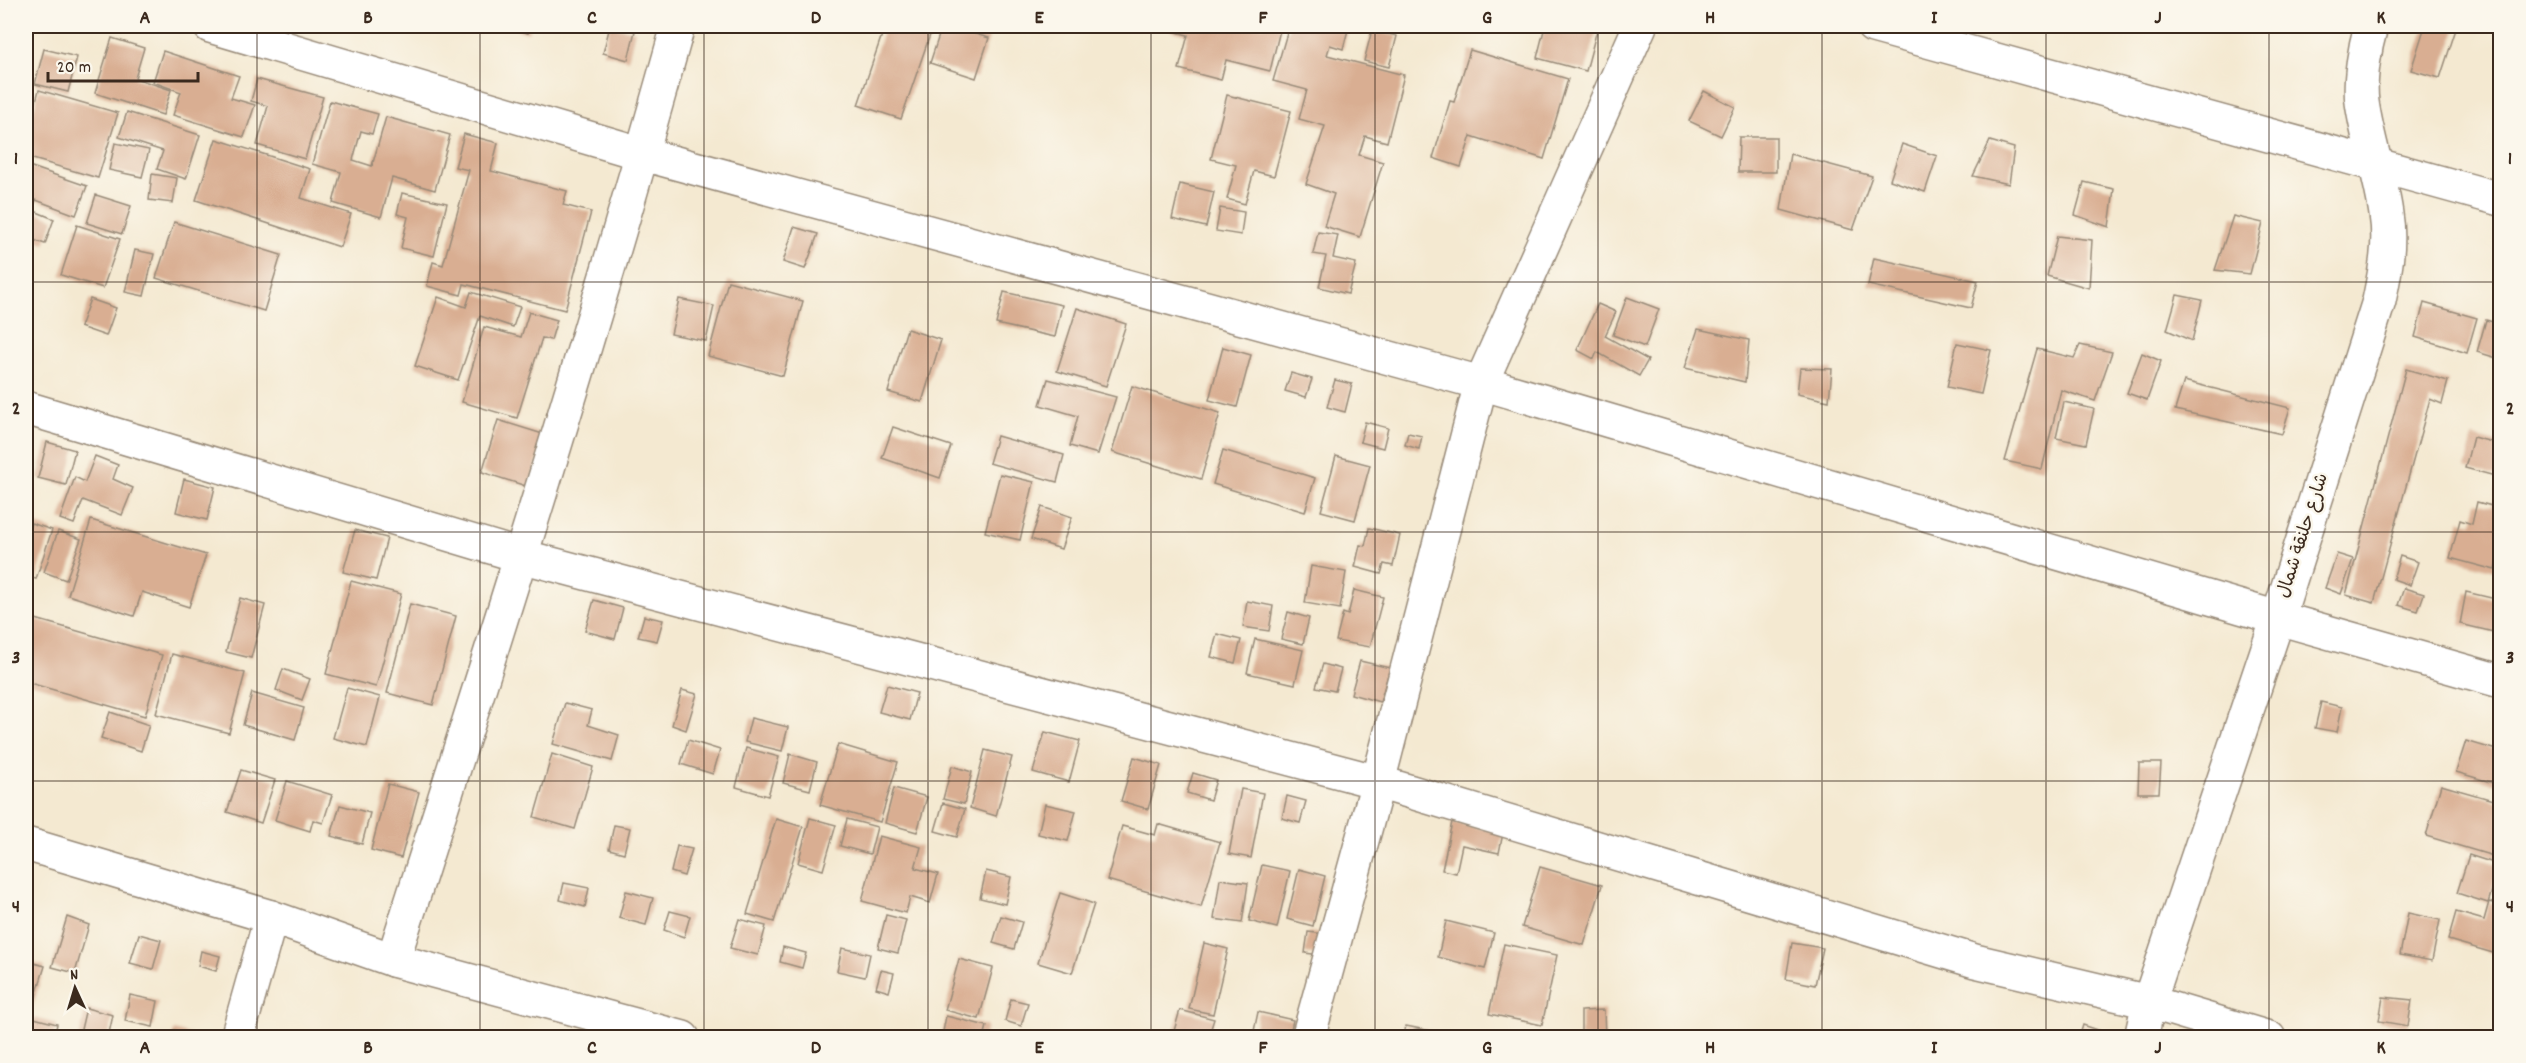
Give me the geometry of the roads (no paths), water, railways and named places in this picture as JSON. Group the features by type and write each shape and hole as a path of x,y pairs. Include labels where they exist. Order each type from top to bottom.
{"street":[{"path":"210,26 642,154 1480,383 2500,681"},
{"path":"393,960 521,556 642,154 678,26"},
{"path":"1308,1038 1378,782 1480,383 1640,26"},
{"path":"1874,26 2500,199"},
{"name":"شارع حلنقة شمال","path":"2141,1038 2149,1002 2278,618 2379,301 2387,258 2387,227 2378,165 2362,101 2365,45 2371,26"},
{"path":"26,408 521,556 1378,782 1975,961 2149,1002 2269,1038"},
{"path":"26,844 271,917 393,960 683,1038"},
{"path":"237,1038 271,917"}]}
